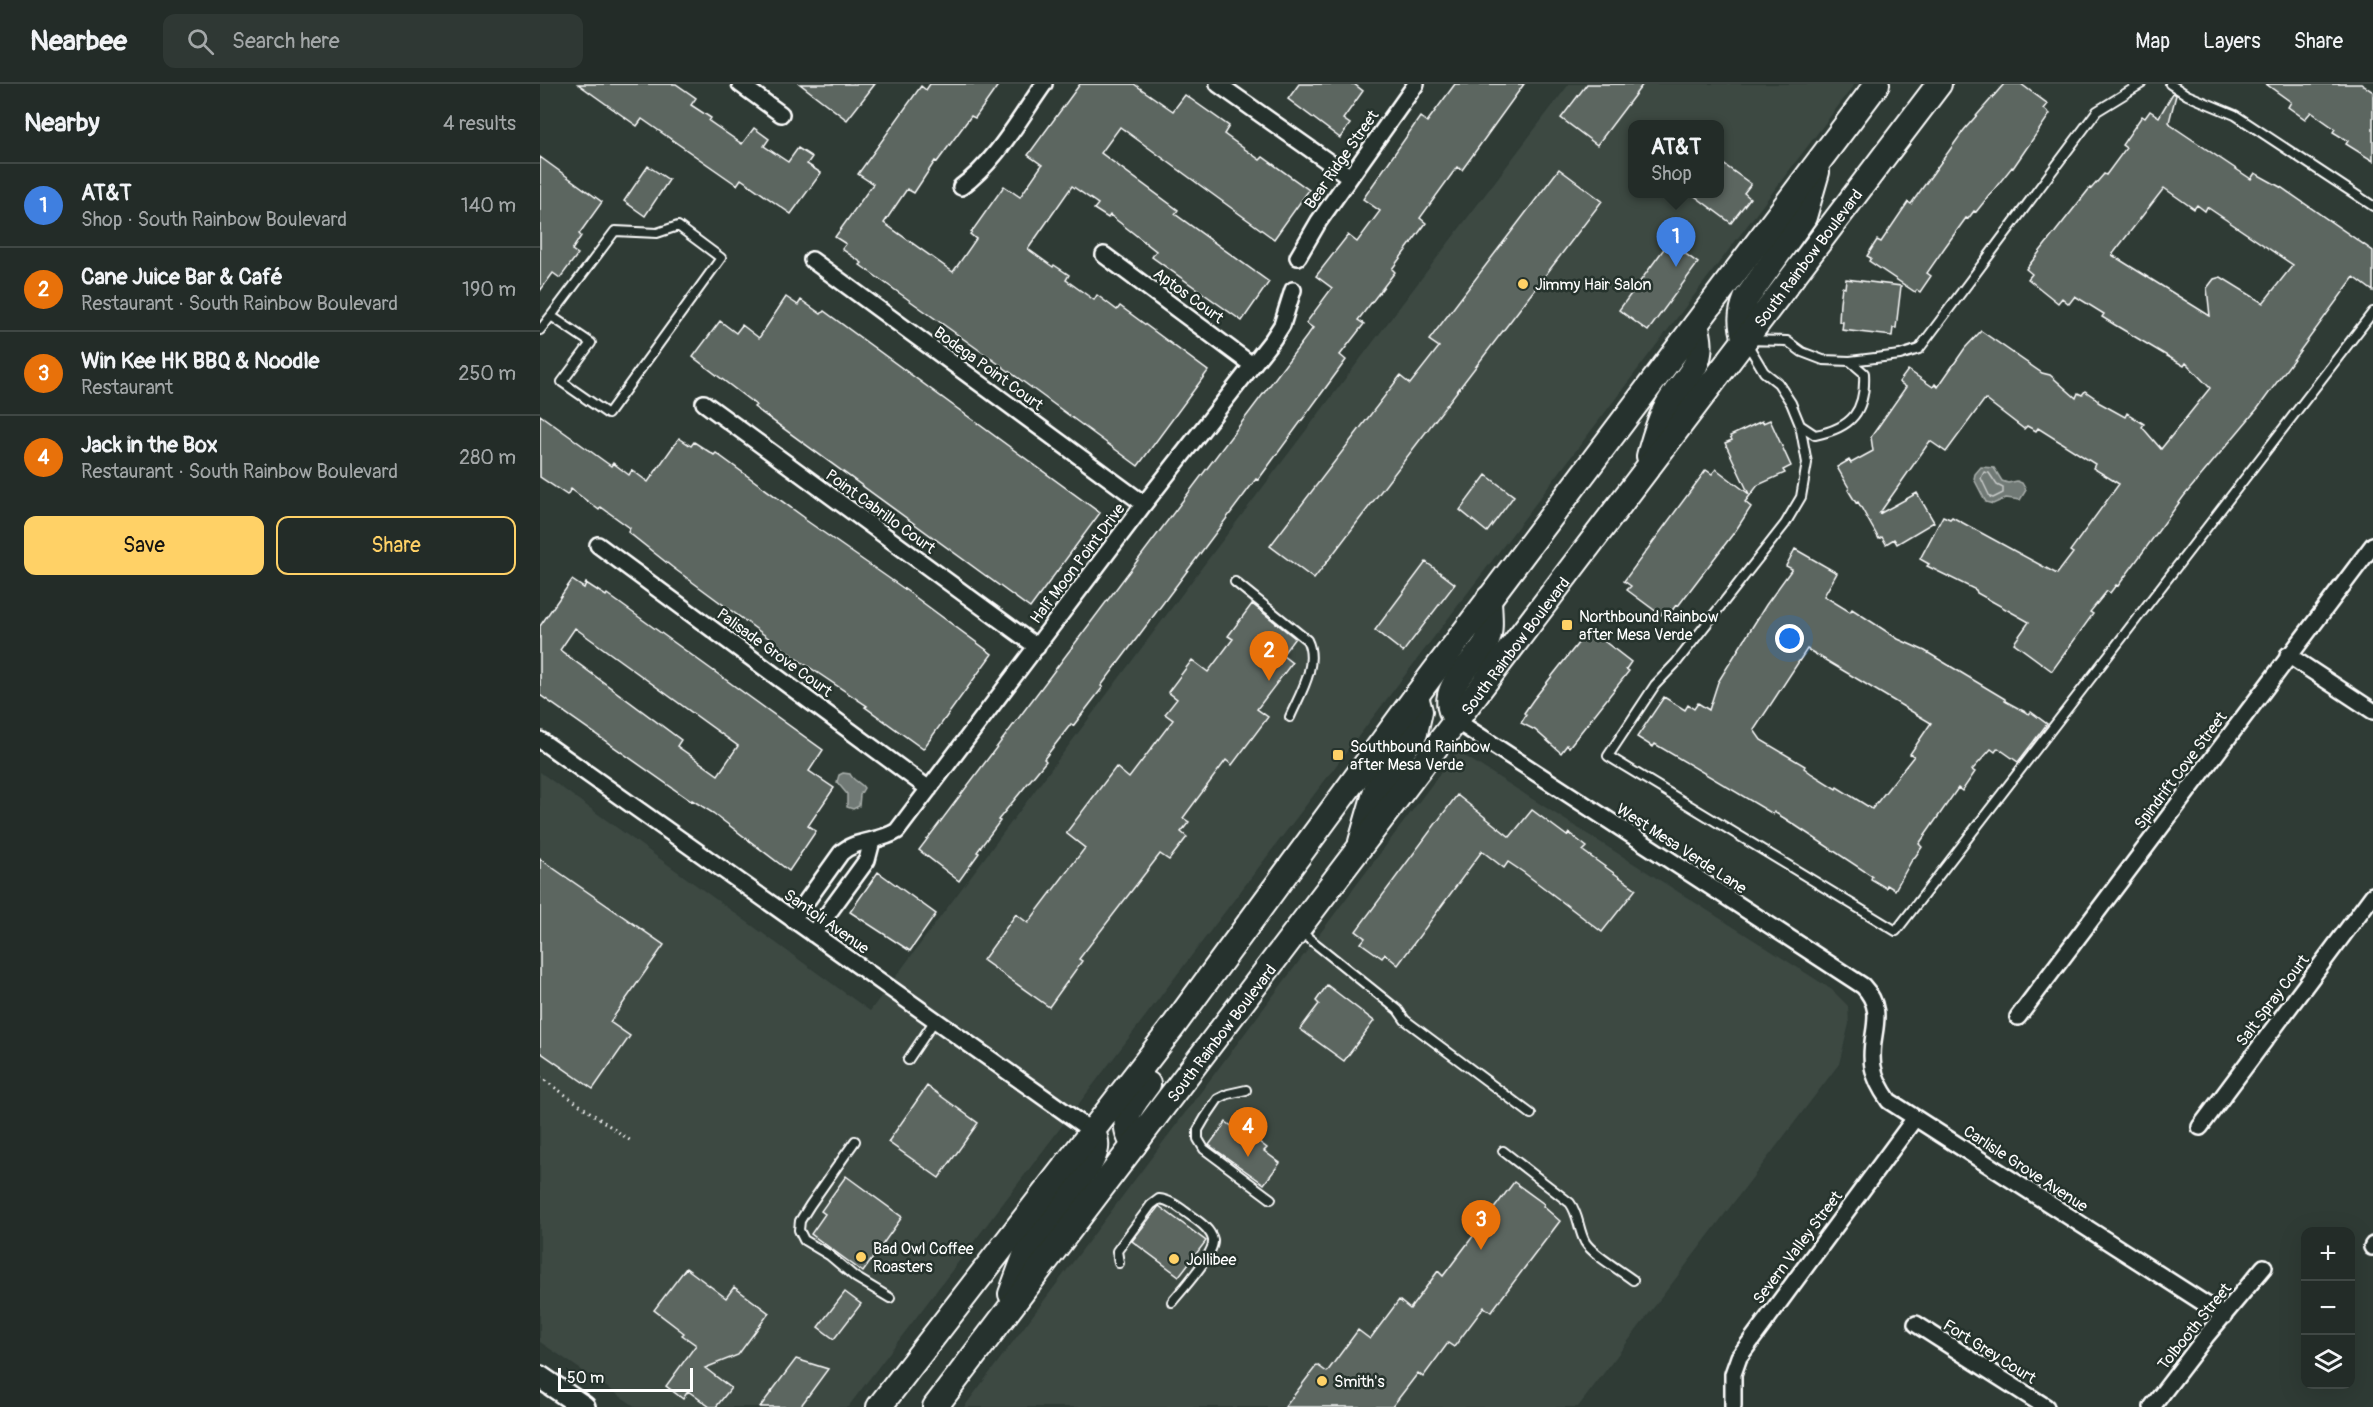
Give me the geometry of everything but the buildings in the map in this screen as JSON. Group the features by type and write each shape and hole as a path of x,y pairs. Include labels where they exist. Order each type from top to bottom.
{"main road":[{"path":"879,1407 1172,1028 1416,696 1877,84"},
{"name":"South Rainbow Boulevard","path":"935,1407 1358,856 1642,475 1939,84"},
{"path":"1745,340 1741,327 1741,314 1746,299 1804,217 1821,159"},
{"path":"1642,475 1664,411 1700,357 1701,348 1696,325"},
{"path":"1458,723 1452,715 1451,693 1456,681 1488,639 1490,598"},
{"path":"1358,856 1376,790 1415,734 1420,711 1416,696"},
{"path":"1134,1145 1127,1134 1128,1114 1160,1068 1172,1028"},
{"path":"1002,1319 1028,1248 1090,1164 1097,1149 1097,1140 1093,1132"},
{"path":"540,1377 584,1407"}],"street":[{"path":"740,84 761,90 781,114"},
{"path":"961,187 976,176 988,162 1044,84"},
{"path":"1218,84 1350,177"},
{"name":"Bear Ridge Street","path":"1298,257 1319,221 1416,84"},
{"name":"Aptos Court","path":"1104,255 1252,365"},
{"name":"Bodega Point Court","path":"812,260 1144,504"},
{"name":"Half Moon Point Drive","path":"793,920 841,853 850,844 872,842 897,831 1282,325 1293,290"},
{"name":"Point Cabrillo Court","path":"704,403 1036,647"},
{"name":"Palisade Grove Court","path":"598,545 929,789"},
{"name":"Spindrift Cove Street","path":"2018,1017 2288,655 2373,545"},
{"path":"2288,655 2373,711"},
{"name":"West Mesa Verde Lane","path":"1458,723 1863,986 1872,996 1877,1011"},
{"name":"Santoli Avenue","path":"540,740 1093,1132"},
{"path":"813,934 867,860 872,842"},
{"name":"Salt Spray Court","path":"2200,1127 2373,895"},
{"name":"Carlisle Grove Avenue","path":"1877,1011 1873,1066 1880,1087 1889,1101 2224,1316"},
{"name":"Severn Valley Street","path":"1734,1407 1733,1374 1739,1357 1915,1118"},
{"name":"Tolbooth Street","path":"2152,1407 2264,1267"},
{"name":"Fort Grey Court","path":"1916,1324 2046,1407"}],"lane":[{"path":"1745,340 1787,341 1802,352 1823,360 1850,361 1900,355 1919,349 2097,111 2141,84"},
{"path":"2170,84 2187,95 2235,115 2373,206"},
{"path":"540,330 615,231 657,233 678,226 721,258 608,414 562,382 591,343 551,316"},
{"path":"1745,340 1764,372 1778,383 1791,403 1800,425 1807,463 1802,497 1785,524 1676,663 1655,685 1608,756 1896,931 2373,312"},
{"path":"1800,425 1815,435 1836,431 1856,414 1865,393 1863,373 1850,361"},
{"path":"1235,582 1307,640 1311,649 1311,665 1290,717"},
{"path":"1300,931 1398,1010 1406,1020 1531,1114"},
{"path":"908,1060 935,1020"},
{"path":"1246,1090 1228,1094 1218,1100 1198,1130 1198,1139 1204,1149 1271,1199"},
{"path":"855,1141 810,1205 800,1221 799,1230 804,1240 855,1277 890,1298"},
{"path":"1503,1151 1570,1203 1576,1211 1584,1241 1633,1280"},
{"path":"1119,1263 1117,1251 1151,1205 1159,1199 1167,1200 1198,1220 1209,1231 1213,1242 1210,1253 1172,1302"}],"path":[{"path":"540,1077 631,1141"}],"shaded area":[{"path":"1569,84 1855,84 848,1407 636,1407 540,1342 540,772 870,1011 1203,566"},
{"path":"1457,751 1831,989 1848,1006 1849,1024 1839,1064 1578,1407 964,1407"}],"water":[{"path":"1981,467 1994,468 2002,481 2022,483 2026,490 2020,500 2006,498 1993,504 1986,502 1974,479"},
{"path":"850,774 864,788 860,795 859,806 853,809 847,807 847,794 837,782 839,775"}],"place":[{"name":"AT&T","path":"1676,267"},
{"name":"Jimmy Hair Salon","path":"1523,284"},
{"name":"Northbound Rainbow after Mesa Verde","path":"1567,625"},
{"name":"Cane Juice Bar & Café","path":"1269,681"},
{"name":"Southbound Rainbow after Mesa Verde","path":"1338,755"},
{"name":"Jack in the Box","path":"1248,1157"},
{"name":"Win Kee HK BBQ & Noodle","path":"1481,1250"},
{"name":"Bad Owl Coffee Roasters","path":"861,1257"},
{"name":"Jollibee","path":"1174,1259"},
{"name":"Smith's","path":"1322,1381"}]}
